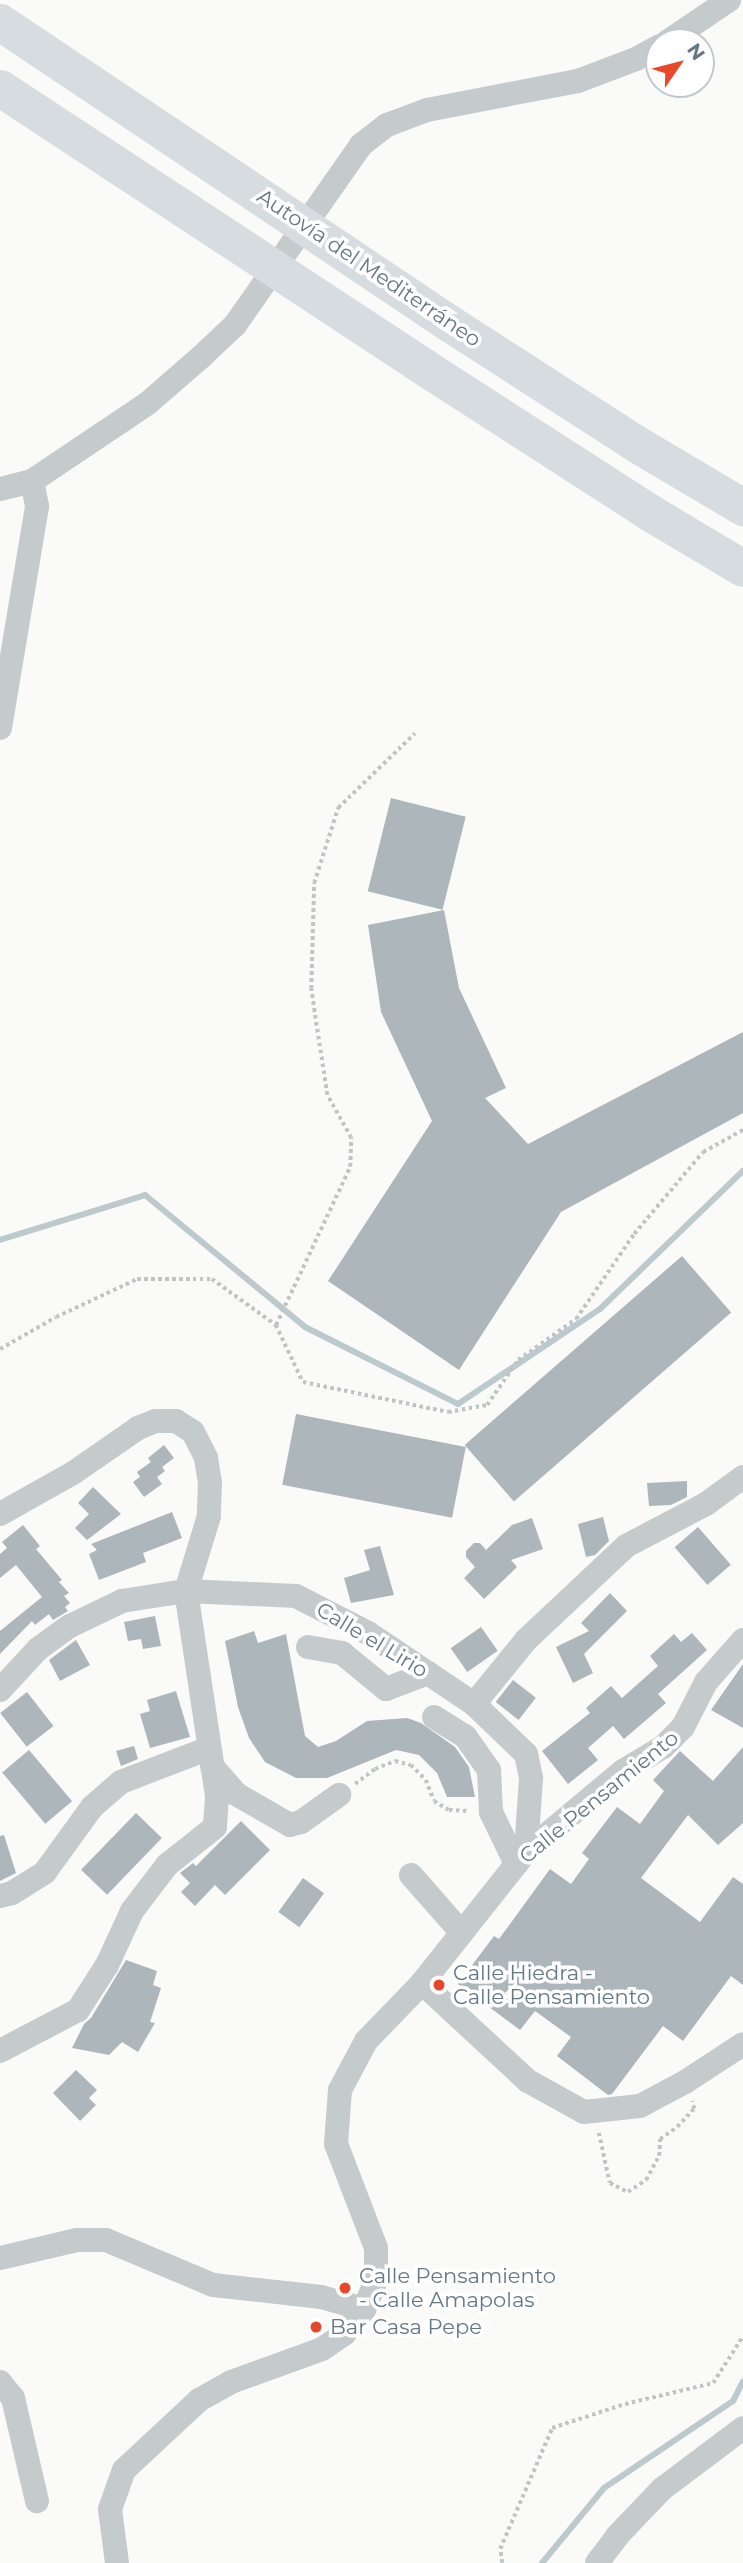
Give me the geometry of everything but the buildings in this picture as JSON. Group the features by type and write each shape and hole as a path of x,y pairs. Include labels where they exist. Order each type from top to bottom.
{"highway":[{"name":"Autovía del Mediterráneo","path":"0,22 449,323 635,443 743,507"},
{"path":"0,88 480,403 649,512 743,568"}],"street":[{"path":"688,28 729,0"},
{"path":"0,489 32,481 148,403 235,325 340,171 361,145 387,125 427,110 578,80 645,55"},
{"path":"0,727 37,506 32,481"},
{"path":"0,1514 73,1473 138,1428 155,1421 176,1421 193,1432 206,1458 210,1482 209,1516 186,1591 208,1756 217,1797 215,1826 160,1874 132,1911 107,1965 78,2010 0,2051"},
{"path":"474,1704 526,1640 626,1546 706,1504 743,1476"},
{"name":"Calle el Lirio","path":"0,1690 38,1649 70,1626 121,1601 186,1591 296,1596 368,1633 474,1704 526,1754 531,1778 521,1858"},
{"name":"Calle Pensamiento","path":"117,2563 110,2509 124,2470 199,2400 231,2382 322,2349 344,2333 364,2309 376,2281 376,2248 336,2144 340,2090 366,2041 422,1983 521,1858 623,1771 663,1747 683,1727 706,1682 743,1640"},
{"path":"308,1647 342,1653 386,1689 428,1673"},
{"path":"434,1717 465,1736 489,1770 491,1812 521,1858"},
{"path":"208,1756 236,1794 289,1825 301,1822 339,1795"},
{"path":"0,1896 12,1893 45,1872 92,1807 121,1782 208,1756"},
{"path":"411,1875 461,1932"},
{"path":"422,1983 528,2081 584,2112 640,2106 685,2082 743,2044"},
{"path":"0,2258 77,2240 106,2240 214,2286 321,2297 364,2309"},
{"path":"0,2382 13,2398 37,2501"},
{"path":"597,2563 618,2535 662,2489 743,2428"}],"path":[{"path":"276,1325 349,1167 351,1138 327,1095 311,989 314,883 338,808 415,733"},
{"path":"0,1349 56,1317 137,1279 212,1279 276,1325 303,1382 447,1412 486,1405 518,1360 576,1319 634,1234 704,1152 743,1130"},
{"path":"339,1795 375,1769 395,1761 411,1765 426,1780 435,1801 449,1810 491,1812"},
{"path":"584,2112 599,2133 610,2183 628,2192 646,2180 659,2156 660,2138 677,2127 694,2109 685,2082"},
{"path":"502,2563 500,2549 552,2428 625,2404 713,2383 743,2336"}],"waterway":[{"path":"0,1240 145,1195 305,1327 458,1404 600,1309 743,1171"},
{"path":"542,2563 604,2488 733,2401 743,2381"}],"place":[{"name":"Calle Hiedra - Calle Pensamiento","path":"439,1985"},
{"name":"Calle Pensamiento - Calle Amapolas","path":"345,2288"},
{"name":"Bar Casa Pepe","path":"316,2327"}]}
